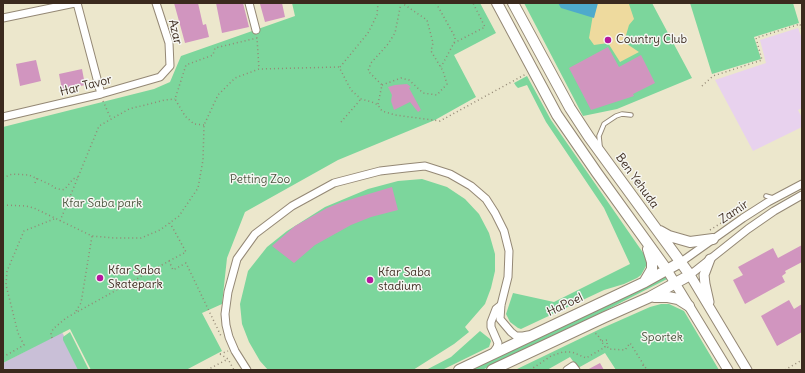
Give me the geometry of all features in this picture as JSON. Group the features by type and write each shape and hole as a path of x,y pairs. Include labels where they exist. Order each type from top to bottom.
{"main road":[{"path":"497,3 557,114 593,168 667,270"},
{"name":"Ben Yehuda","path":"513,3 570,108 589,137 690,276"},
{"path":"656,228 669,236 690,242 713,239"},
{"path":"644,238 652,262 652,269 645,282"},
{"name":"HaPoel","path":"459,370 645,282 681,262"},
{"path":"492,370 650,297 690,276"},
{"path":"650,297 678,299 690,306"}],"street":[{"path":"3,18 76,3 101,94"},
{"name":"Azar","path":"156,3 168,43 170,66"},
{"path":"249,3 256,30"},
{"name":"Har Tavor","path":"3,117 101,94 160,77 170,66"},
{"path":"247,370 235,351 226,325 225,314 227,299 237,259 255,234 292,206 334,183 380,171 426,166 450,174 471,186 486,199 495,213 507,242 509,252 508,277 501,305 500,319 516,336 523,336 540,331"},
{"name":"Zamir","path":"681,262 743,218 802,184"},
{"name":"Zamir","path":"690,276 729,244 774,211 802,195"},
{"path":"710,259 704,275 706,291 713,315"},
{"path":"667,270 728,370"},
{"name":"Ben Yehuda","path":"690,276 747,370"},
{"path":"491,355 496,351 498,343 491,327 491,322 496,309 501,305"},
{"path":"566,370 574,366 576,370"}],"lane":[{"path":"606,160 599,142 601,130 604,124 616,116 622,114 630,115"},
{"path":"766,196 774,199"}],"path":[{"path":"3,205 26,206 92,236 141,238 160,230 179,216 198,188 203,160 204,125 218,95 235,78 259,69 339,67 368,33 377,15 378,3"},
{"path":"401,3 427,20 433,43 431,51 441,68 447,84 437,95 423,94 409,80 401,78 382,85 368,72 371,63 388,44 395,33 401,3"},
{"path":"436,3 455,37 454,43 441,68"},
{"path":"454,43 485,27 473,3"},
{"path":"702,86 713,76 762,60 756,38 800,24 802,30"},
{"path":"204,125 194,124 185,116 175,99 186,65 213,55 215,48 257,38 259,69"},
{"path":"339,67 350,90 361,99 378,105 382,111 395,115 440,121 527,73"},
{"path":"378,105 382,85"},
{"path":"101,94 111,119"},
{"path":"60,222 99,126 129,109 175,99"},
{"path":"341,122 361,99"},
{"path":"4,180 12,174 29,175 62,190 68,187 73,179 78,177"},
{"path":"35,183 36,178"},
{"path":"3,357 24,345 18,333 6,286 7,271 24,232 54,219"},
{"path":"52,338 51,334 57,325 74,313 186,252 170,223"},
{"path":"74,313 81,303 92,236"},
{"path":"169,261 173,270 186,263 221,337"},
{"path":"530,370 551,356 563,352 572,352 586,358 605,347 597,334 593,333"},
{"path":"602,341 607,340 607,346 609,349 625,350 630,343 647,370"},
{"path":"228,351 220,354 228,359 234,370"},
{"path":"207,370 228,359"},
{"path":"784,370 802,360"},
{"path":"643,364 643,370"}],"shaded area":[{"path":"798,28 802,39 802,108 798,110 802,118 802,127 753,151 715,80 766,63 760,40"},
{"path":"62,332 82,370 3,370 3,363"}],"green space":[{"name":"Kfar Saba park","path":"292,3 480,3 496,33 454,55 476,97 435,120 338,160 245,212 227,258 222,304 202,313 222,351 186,370 91,370 70,329 3,363 3,127 154,89 170,82 181,56 295,16"},
{"name":"Country Club","path":"524,3 652,3 692,78 617,109 583,116"},
{"path":"690,3 793,3 799,23 754,37 761,59 712,74"},
{"path":"527,76 551,120 646,257 647,262 641,275 637,278 604,290 521,329 510,322 506,314 513,293 554,302 630,264 604,208 546,122 527,85 518,88 514,83"},
{"name":"Kfar Saba stadium","path":"422,179 447,187 465,199 479,214 489,233 495,254 495,271 485,304 465,327 469,332 454,344 413,370 268,370 260,361 249,342 242,324 240,304 248,271 267,247 287,231 325,207 368,189 398,181"},
{"path":"666,276 667,279 575,326 482,370 469,370"},
{"name":"Sportek","path":"661,304 669,304 684,311 719,370 616,370 605,353 578,368 570,357 547,370 515,370 598,330 650,307"},
{"path":"480,331 490,339 491,341 489,347 442,370 426,370 451,357"},
{"path":"70,332 89,370 78,370 63,340 63,337"}],"sand":[{"path":"596,3 629,4 634,19 629,25 624,42 639,52 620,62 608,43 594,45 589,38"}],"water":[{"path":"558,3 598,3 594,18 561,8"}],"building":[{"path":"174,3 198,3 203,25 206,24 209,37 185,43"},
{"path":"216,3 243,3 249,27 222,33"},
{"path":"282,3 285,17 265,22 260,4"},
{"path":"608,47 619,67 641,55 655,83 633,94 634,96 591,110 569,68"},
{"path":"36,60 41,81 20,86 16,64"},
{"path":"82,69 85,85 62,90 59,74"},
{"path":"407,84 411,87 409,88 421,110 418,112 410,102 394,110 391,101 392,95 388,87"},
{"path":"392,187 398,210 371,217 351,225 315,245 294,263 272,246 295,226 327,208"},
{"path":"802,245 802,262 785,271 786,273 782,276 785,282 745,304 733,280 743,275 738,267 773,248 778,258"},
{"path":"789,300 794,309 802,304 802,332 777,346 761,316"},
{"path":"600,363 604,370 587,370"}],"place":[{"name":"Country Club","path":"608,40"},
{"name":"Kfar Saba Skatepark","path":"100,278"},
{"name":"Kfar Saba stadium","path":"370,280"}],"park label":[{"name":"Petting Zoo","path":"260,180"}]}
